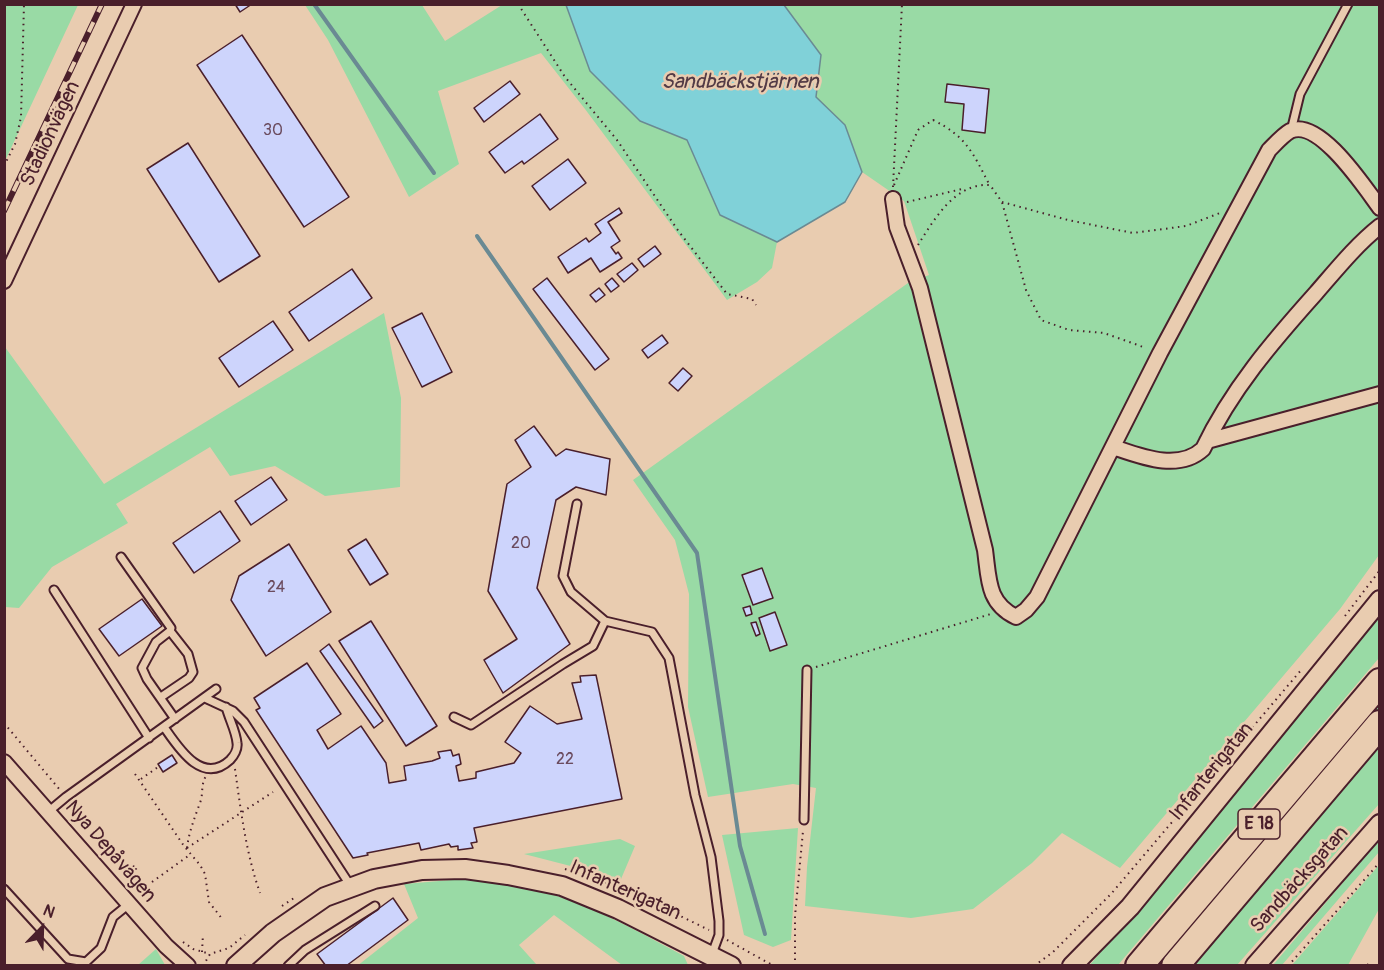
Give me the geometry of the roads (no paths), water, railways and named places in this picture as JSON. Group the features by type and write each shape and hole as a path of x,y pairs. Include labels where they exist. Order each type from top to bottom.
{"highway":[{"name":"E 18","path":"1139,966 1380,682"},
{"name":"E 18","path":"1174,966 1380,724"}],"street":[{"name":"Stadionvägen","path":"4,281 134,4"},
{"path":"893,202 897,227 920,288 985,550 990,587 996,602 1016,617 1026,610 1037,597 1160,353 1269,150 1291,131 1304,130 1313,133 1347,165 1380,208"},
{"path":"1113,447 1153,459 1176,460 1199,453 1225,408 1258,361 1340,266 1380,226"},
{"path":"1207,441 1380,394"},
{"name":"Infanterigatan","path":"1072,966 1130,907 1380,600"},
{"name":"Nya Depåvägen","path":"4,762 166,946 188,966"},
{"name":"Sandbäcksgatan","path":"1255,966 1380,824"},
{"name":"Infanterigatan","path":"236,966 273,933 347,881 374,879 422,870 465,869 562,886 618,909 709,960 731,966"}],"lane":[{"path":"1291,131 1300,94 1348,4"},
{"path":"577,504 563,576 572,592 605,621 652,632 669,658 695,795 711,857 719,935 709,960"},
{"path":"121,557 188,654 193,672 189,678 161,697"},
{"path":"54,590 149,738"},
{"path":"454,717 471,725 505,704 563,664 594,646 605,621"},
{"path":"170,631 156,642 142,668 175,719"},
{"path":"804,820 807,670"},
{"path":"48,812 216,689"},
{"path":"205,698 236,713 244,722 347,881"},
{"path":"164,727 190,761 197,765 220,766 232,758 238,747 226,707"},
{"path":"4,889 68,958 86,962 101,948 113,917 129,904"},
{"path":"288,966 305,950 375,906"}],"water":[{"name":"Sandbäckstjärnen","path":"566,5 784,5 821,55 816,97 845,125 862,172 845,202 777,242 720,215 687,140 640,121 590,71"}],"waterway":[{"path":"314,4 434,173"},
{"path":"477,236 697,553 740,846 765,934"}],"railway":[{"path":"4,211 102,4"}]}
